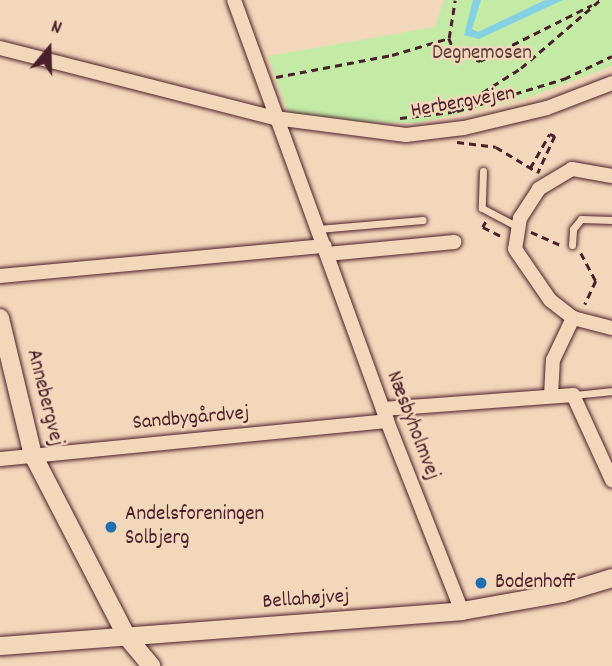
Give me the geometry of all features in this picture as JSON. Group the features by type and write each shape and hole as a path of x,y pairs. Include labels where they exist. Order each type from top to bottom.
{"street":[{"name":"Næsbyholmvej","path":"234,0 385,415 462,611"},
{"name":"Herbergvejen","path":"0,48 275,118 393,134 449,131 547,108 612,83"},
{"path":"612,176 572,169 539,189 519,228 515,249 533,278 573,318 612,328"},
{"path":"0,276 454,242"},
{"name":"Annebergvej","path":"0,318 33,455 127,637 151,666"},
{"path":"551,396 553,360 573,318"},
{"path":"573,395 612,480"},
{"name":"Sandbygårdvej","path":"0,459 573,395"},
{"name":"Bellahøjvej","path":"0,646 462,611 551,596 612,578"}],"lane":[{"path":"483,171 482,208 519,228"},
{"path":"572,245 573,229 580,219 612,220"},
{"path":"318,229 422,220"},
{"path":"573,395 612,391"}],"path":[{"path":"455,0 449,38 454,51 480,61 599,1"},
{"path":"452,112 521,68 599,1"},
{"path":"262,80 392,55 449,38"},
{"path":"396,118 452,112 526,93 612,56"},
{"path":"449,131 459,145 496,147 553,180"},
{"path":"530,168 550,134 555,136 537,172"},
{"path":"490,212 483,227 516,243"},
{"path":"536,234 549,241"},
{"path":"572,245 584,256 585,268 596,281 585,306"}],"green space":[{"name":"Degnemosen","path":"444,0 612,0 612,66 524,99 417,123 354,122 288,113 268,56 435,27"}],"water":[{"name":"Degnemosen","path":"473,0 481,0 472,29 478,32 545,0 563,0 479,39 464,35"}],"place":[{"name":"Andelsforeningen Solbjerg","path":"111,527"},
{"name":"Bodenhoff","path":"481,583"}]}
